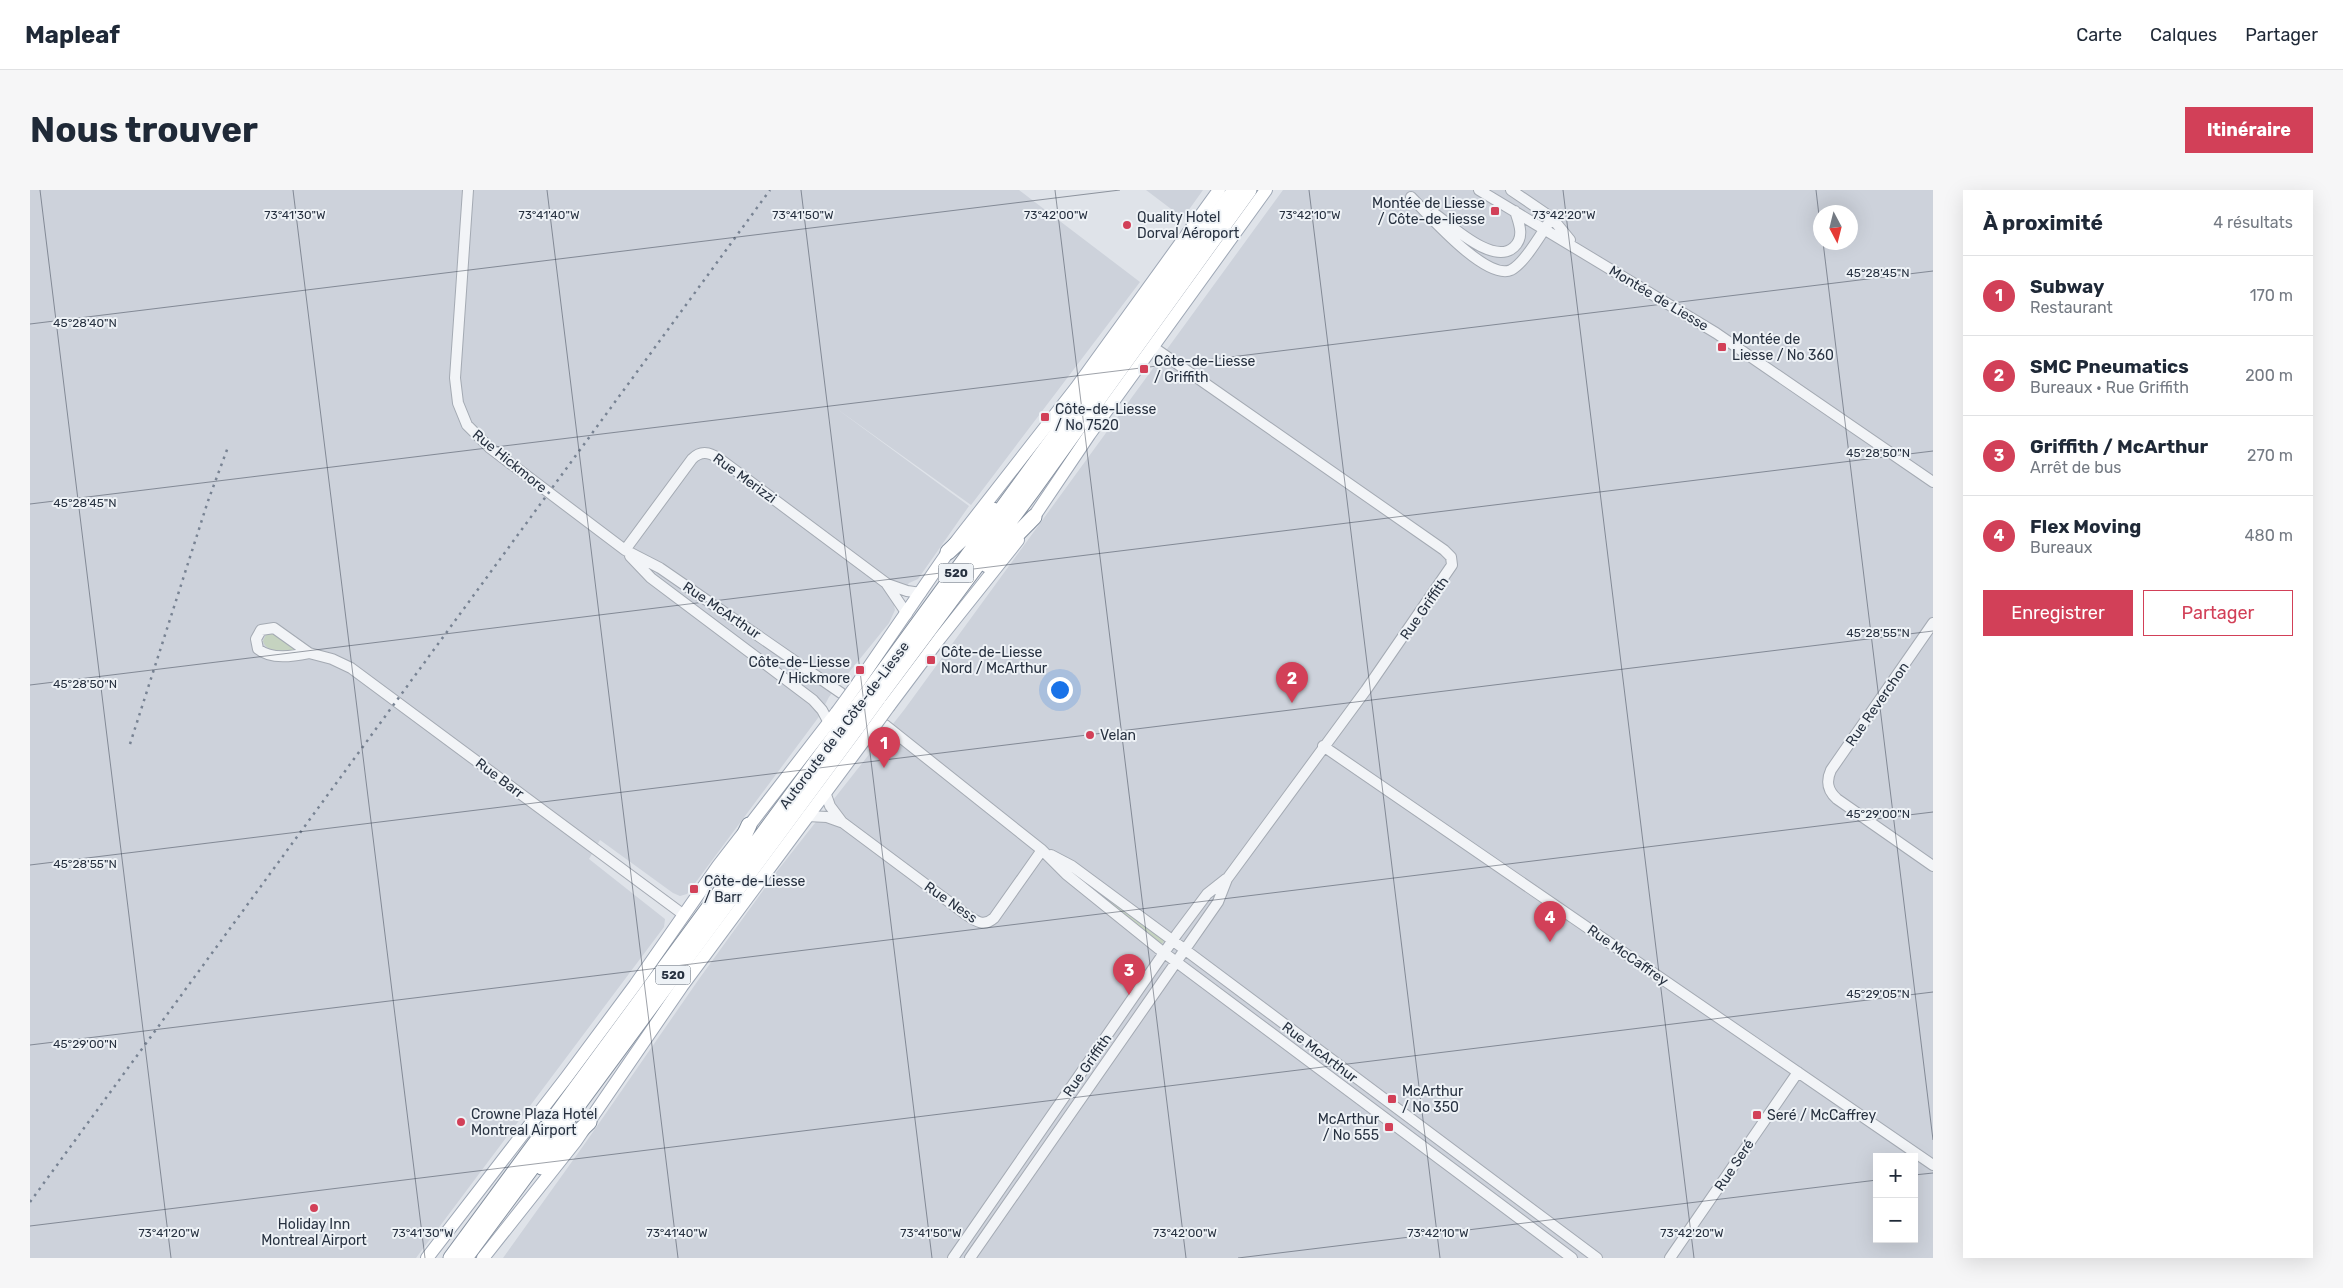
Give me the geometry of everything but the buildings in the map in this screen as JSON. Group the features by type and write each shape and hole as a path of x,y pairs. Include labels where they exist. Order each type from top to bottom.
{"highway":[{"name":"Autoroute de la Côte-de-Liesse","path":"451,1258 489,1216 874,695 1043,455 1235,190"},
{"name":"Autoroute de la Côte-de-Liesse","path":"874,695 941,613 1249,190"},
{"path":"948,552 981,522 1043,455"},
{"path":"941,613 1034,517"},
{"name":"Autoroute de la Côte-de-Liesse","path":"465,1258 489,1216 713,902 852,724"},
{"path":"713,902 749,825"},
{"path":"442,1258 590,1122"}],"main road":[{"path":"874,695 907,614 948,552 1076,388 1219,190"},
{"path":"483,1258 590,1122 682,986 825,792 852,724 874,695 940,638 1001,564 1266,190"},
{"path":"427,1258 624,1001 749,825 828,723 852,724"}],"street":[{"name":"Rue Hickmore","path":"468,190 455,378 460,409 467,425 482,441 625,550"},
{"path":"1402,190 1478,246 1497,253 1511,250 1520,240 1520,229 1515,211"},
{"name":"Montée de Liesse","path":"1479,190 1545,228 1724,338 1933,482"},
{"path":"1511,190 1552,218 1577,248"},
{"path":"1411,197 1459,244 1487,267 1499,271 1511,270 1520,262 1552,218"},
{"name":"Rue Griffith","path":"970,1258 1218,902 1227,879 1366,690 1445,578 1452,565 1451,557 1444,550 1153,347"},
{"name":"Rue Merizzi","path":"625,550 692,459 698,454 706,452 719,458 886,584 907,614"},
{"name":"Rue McArthur","path":"625,550 660,568 841,693"},
{"path":"625,550 651,578 812,700 822,710 828,723"},
{"name":"Rue Merizzi","path":"886,584 907,591 921,593"},
{"name":"Rue Reverchon","path":"1933,623 1828,778 1828,786 1837,799 1933,866"},
{"name":"Rue Barr","path":"309,653 295,656 264,653 258,649 256,639 261,630 274,628 309,653 339,662 357,672 684,915"},
{"name":"Rue McArthur","path":"885,725 1042,850 1066,874 1164,953 1572,1258"},
{"name":"Rue McCaffrey","path":"1324,746 1933,1165"},
{"name":"Rue Ness","path":"825,792 830,806 842,822 964,913 981,923 988,923 994,918 1042,850"},
{"name":"Rue Ness","path":"807,816 827,817 842,822"},
{"name":"Rue McArthur","path":"1042,850 1072,866 1597,1258"},
{"name":"Rue Griffith","path":"953,1258 1164,953 1207,894 1227,879"},
{"name":"Rue Seré","path":"1670,1258 1798,1072"}],"shaded area":[{"path":"30,190 1019,190 1140,282 971,505 833,406 969,506 918,579 909,583 894,605 895,610 889,623 829,697 818,718 687,894 680,896 673,893 600,840 589,859 665,919 664,927 416,1258 30,1258"},
{"path":"1146,190 1203,190 1183,218"},
{"path":"1283,190 1933,190 1933,1258 503,1258 778,870 904,710"}],"green space":[{"path":"267,633 274,634 295,648 294,651 271,649 265,645 263,641"},
{"path":"1103,895 1164,940 1163,943 1159,944 1101,897"}],"railway":[{"path":"30,1202 770,190"},
{"path":"130,744 208,501 228,447"}],"place":[{"name":"Montée de Liesse / Côte-de-liesse","path":"1495,211"},
{"name":"Quality Hotel Dorval Aéroport","path":"1127,225"},
{"name":"Montée de Liesse / No 360","path":"1722,347"},
{"name":"Côte-de-Liesse / Griffith","path":"1144,369"},
{"name":"Côte-de-Liesse / No 7520","path":"1045,417"},
{"name":"Côte-de-Liesse Nord / McArthur","path":"931,660"},
{"name":"Côte-de-Liesse / Hickmore","path":"860,670"},
{"name":"SMC Pneumatics","path":"1292,703"},
{"name":"Velan","path":"1090,735"},
{"name":"Subway","path":"884,768"},
{"name":"Côte-de-Liesse / Barr","path":"694,889"},
{"name":"Flex Moving","path":"1550,942"},
{"name":"Griffith / McArthur","path":"1129,995"},
{"name":"McArthur / No 350","path":"1392,1099"},
{"name":"Seré / McCaffrey","path":"1757,1115"},
{"name":"Crowne Plaza Hotel Montreal Airport","path":"461,1122"},
{"name":"McArthur / No 555","path":"1389,1127"},
{"name":"Holiday Inn Montreal Airport","path":"314,1208"}]}
